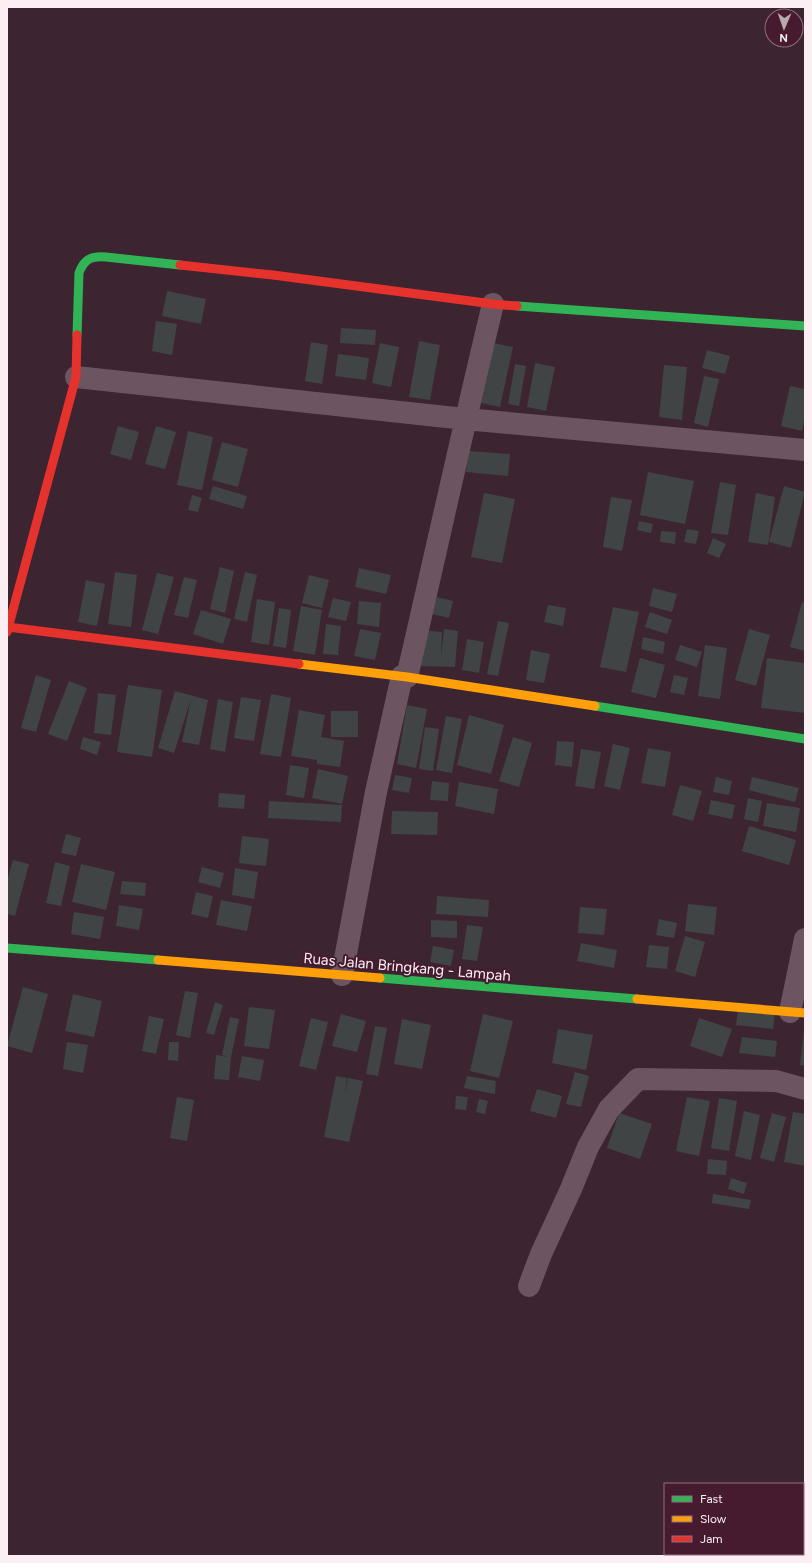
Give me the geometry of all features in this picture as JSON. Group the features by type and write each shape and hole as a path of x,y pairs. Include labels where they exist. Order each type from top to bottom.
{"street":[{"path":"805,326 493,304 273,275 96,256 86,259 82,264 79,273 76,377 8,629 404,676 805,739"},
{"path":"342,975 376,792 435,557 465,419 493,304"},
{"path":"76,377 465,419 805,450"},
{"path":"797,1012 805,939"},
{"name":"Ruas Jalan Bringkang - Lampah","path":"7,948 797,1012"},
{"path":"529,1286 588,1147 609,1109 638,1079 776,1081 805,1088"}],"building":[{"path":"167,291 206,299 201,324 162,316"},
{"path":"156,321 177,324 172,355 152,351"},
{"path":"341,328 376,330 375,345 340,343"},
{"path":"419,341 440,345 430,400 409,397"},
{"path":"484,341 513,347 500,407 472,401"},
{"path":"311,342 328,345 322,384 305,381"},
{"path":"380,343 399,347 391,387 372,383"},
{"path":"707,350 730,356 725,374 702,368"},
{"path":"338,354 369,358 366,380 335,376"},
{"path":"535,363 555,367 546,411 527,407"},
{"path":"515,364 526,366 519,406 508,404"},
{"path":"664,365 687,367 682,420 659,417"},
{"path":"704,376 719,379 708,427 694,423"},
{"path":"790,386 805,389 805,416 802,431 781,426"},
{"path":"118,426 139,432 131,460 110,454"},
{"path":"156,426 176,432 165,469 145,464"},
{"path":"188,431 213,437 202,490 177,485"},
{"path":"222,442 248,449 238,487 212,480"},
{"path":"468,451 510,454 508,476 466,472"},
{"path":"648,472 694,481 685,524 640,515"},
{"path":"720,482 736,485 728,535 711,533"},
{"path":"213,486 247,496 243,509 209,499"},
{"path":"784,486 805,492 791,548 769,542"},
{"path":"484,493 515,499 502,563 471,557"},
{"path":"756,493 775,497 768,545 748,542"},
{"path":"192,495 202,498 198,512 188,510"},
{"path":"611,497 632,500 622,551 603,547"},
{"path":"639,521 653,524 651,533 637,530"},
{"path":"687,529 699,531 696,544 684,542"},
{"path":"661,531 676,532 675,544 660,542"},
{"path":"713,538 726,544 719,558 707,553"},
{"path":"220,567 234,571 225,613 210,609"},
{"path":"359,568 391,575 386,594 355,587"},
{"path":"115,572 137,575 131,627 108,624"},
{"path":"245,572 257,575 247,622 234,619"},
{"path":"157,573 174,577 158,634 142,630"},
{"path":"309,575 329,580 322,608 302,603"},
{"path":"184,577 197,580 188,618 174,615"},
{"path":"86,580 105,584 97,626 78,622"},
{"path":"653,588 677,594 672,612 649,606"},
{"path":"436,597 453,601 449,618 432,614"},
{"path":"333,598 351,602 346,621 328,617"},
{"path":"257,599 275,602 269,645 251,642"},
{"path":"359,601 381,603 379,627 357,624"},
{"path":"802,602 805,603 805,651 790,647"},
{"path":"548,605 566,608 563,626 544,622"},
{"path":"301,606 322,610 315,655 293,651"},
{"path":"613,607 639,612 626,672 600,667"},
{"path":"279,608 291,610 286,648 273,646"},
{"path":"201,610 231,619 223,644 193,634"},
{"path":"650,612 672,620 667,634 645,627"},
{"path":"498,621 509,623 498,676 487,674"},
{"path":"326,624 341,626 338,655 323,654"},
{"path":"360,629 381,633 375,660 354,656"},
{"path":"444,629 458,631 455,667 416,666 420,630 442,632 441,657"},
{"path":"749,629 770,635 756,686 735,680"},
{"path":"643,637 665,642 663,654 641,649"},
{"path":"467,639 484,642 479,673 462,670"},
{"path":"680,645 702,652 697,667 675,660"},
{"path":"705,645 727,648 720,699 698,696"},
{"path":"531,650 550,654 544,683 526,680"},
{"path":"640,658 665,665 656,698 631,692"},
{"path":"767,658 805,663 805,713 761,708"},
{"path":"36,675 51,680 36,732 21,728"},
{"path":"674,675 688,678 684,695 670,692"},
{"path":"69,681 87,688 67,741 48,734"},
{"path":"128,685 162,690 152,757 117,752"},
{"path":"175,691 208,700 199,745 182,742 191,699 174,753 158,748"},
{"path":"98,693 116,695 111,735 94,733"},
{"path":"271,694 291,698 281,757 260,754"},
{"path":"241,697 261,700 254,741 234,738"},
{"path":"218,699 233,702 225,752 210,749"},
{"path":"407,705 427,709 416,768 397,764"},
{"path":"299,710 325,715 321,737 344,741 340,767 317,764 317,760 291,756"},
{"path":"331,711 358,711 358,737 331,737"},
{"path":"469,715 504,725 491,774 457,765"},
{"path":"446,716 462,719 452,773 436,770"},
{"path":"425,727 439,729 433,771 419,769"},
{"path":"83,737 101,742 97,755 80,749"},
{"path":"513,737 532,743 519,787 499,781"},
{"path":"557,741 574,742 572,767 555,765"},
{"path":"613,744 630,748 620,790 604,786"},
{"path":"648,748 671,752 665,787 641,783"},
{"path":"581,749 601,752 594,789 575,786"},
{"path":"290,765 309,768 304,798 286,795"},
{"path":"318,769 348,776 342,804 312,798"},
{"path":"395,775 412,778 409,793 392,790"},
{"path":"716,777 732,781 729,795 713,792"},
{"path":"752,777 799,788 795,802 749,790"},
{"path":"432,781 449,783 448,801 430,800"},
{"path":"459,782 498,789 494,814 455,806"},
{"path":"680,785 702,791 693,821 672,815"},
{"path":"219,793 245,795 244,809 218,807"},
{"path":"748,798 762,801 758,822 744,819"},
{"path":"711,800 735,805 732,819 708,814"},
{"path":"269,801 342,805 341,822 268,818"},
{"path":"767,803 800,808 796,832 763,826"},
{"path":"392,811 438,812 437,835 391,834"},
{"path":"749,826 796,840 789,865 742,851"},
{"path":"66,834 81,838 76,856 61,853"},
{"path":"242,836 269,839 266,866 239,863"},
{"path":"13,860 29,864 15,916 7,914 7,881"},
{"path":"55,862 70,866 61,906 46,903"},
{"path":"81,864 115,872 106,910 72,902"},
{"path":"202,867 224,873 220,888 198,882"},
{"path":"235,868 258,872 254,899 232,895"},
{"path":"122,881 146,883 145,896 120,894"},
{"path":"196,892 213,896 208,918 191,914"},
{"path":"437,896 489,900 488,917 436,914"},
{"path":"221,900 252,906 247,931 216,925"},
{"path":"688,904 717,907 714,935 685,931"},
{"path":"119,905 143,909 139,930 116,926"},
{"path":"580,907 607,909 604,935 578,933"},
{"path":"74,912 104,917 100,939 71,934"},
{"path":"659,919 677,923 674,938 656,935"},
{"path":"431,920 457,921 457,938 431,937"},
{"path":"467,925 483,927 477,961 462,959"},
{"path":"685,936 705,942 695,977 675,971"},
{"path":"581,943 617,950 614,968 577,961"},
{"path":"649,945 669,947 667,969 646,967"},
{"path":"433,946 454,950 451,966 430,962"},
{"path":"23,987 48,994 32,1053 7,1046"},
{"path":"185,991 198,993 190,1038 176,1035"},
{"path":"73,994 102,1001 94,1037 65,1031"},
{"path":"215,1002 223,1005 214,1035 206,1033"},
{"path":"249,1007 275,1010 269,1049 244,1046"},
{"path":"738,1010 775,1014 773,1029 736,1025"},
{"path":"341,1014 366,1021 357,1052 332,1046"},
{"path":"483,1014 513,1021 499,1078 470,1071"},
{"path":"149,1016 164,1019 156,1054 142,1051"},
{"path":"230,1017 239,1019 231,1057 229,1080 214,1079 216,1055 229,1057 222,1055"},
{"path":"311,1018 328,1022 316,1070 299,1066"},
{"path":"699,1018 732,1029 722,1057 690,1046"},
{"path":"402,1019 431,1025 422,1069 394,1064"},
{"path":"375,1026 387,1028 378,1076 366,1074"},
{"path":"558,1029 593,1035 586,1070 552,1063"},
{"path":"805,1031 805,1066 800,1065"},
{"path":"742,1037 777,1041 775,1057 739,1053"},
{"path":"67,1042 88,1045 83,1073 63,1069"},
{"path":"169,1042 179,1042 178,1061 168,1060"},
{"path":"242,1056 264,1060 260,1081 238,1077"},
{"path":"575,1072 589,1076 581,1107 566,1104"},
{"path":"336,1076 347,1078 345,1095 348,1078 363,1081 349,1142 324,1137"},
{"path":"467,1076 496,1081 495,1094 464,1088"},
{"path":"537,1089 562,1096 556,1118 530,1111"},
{"path":"456,1096 468,1097 466,1110 455,1109"},
{"path":"177,1097 194,1100 187,1141 170,1138"},
{"path":"687,1097 710,1101 699,1156 676,1151"},
{"path":"719,1098 737,1101 729,1151 711,1148"},
{"path":"479,1099 488,1101 485,1114 476,1112"},
{"path":"744,1111 760,1115 751,1160 735,1156"},
{"path":"793,1112 805,1114 805,1166 784,1162"},
{"path":"619,1113 652,1124 640,1159 607,1148"},
{"path":"772,1113 786,1117 774,1162 760,1158"},
{"path":"708,1159 727,1161 726,1175 707,1174"},
{"path":"731,1178 747,1183 744,1194 728,1189"},
{"path":"713,1194 751,1200 749,1209 712,1203"}],"traffic: fast":[{"path":"77,335 79,273 83,264 89,259 106,257 180,265"},
{"path":"517,306 805,326"},
{"path":"595,706 805,739"},
{"path":"7,948 158,960"},
{"path":"380,978 637,999"}],"traffic: slow":[{"path":"299,664 407,677 595,706"},
{"path":"158,960 380,978"},
{"path":"637,999 805,1013"}],"traffic: jam":[{"path":"180,265 273,275 517,306"},
{"path":"7,632 76,377 77,335"},
{"path":"8,627 299,664"}]}
